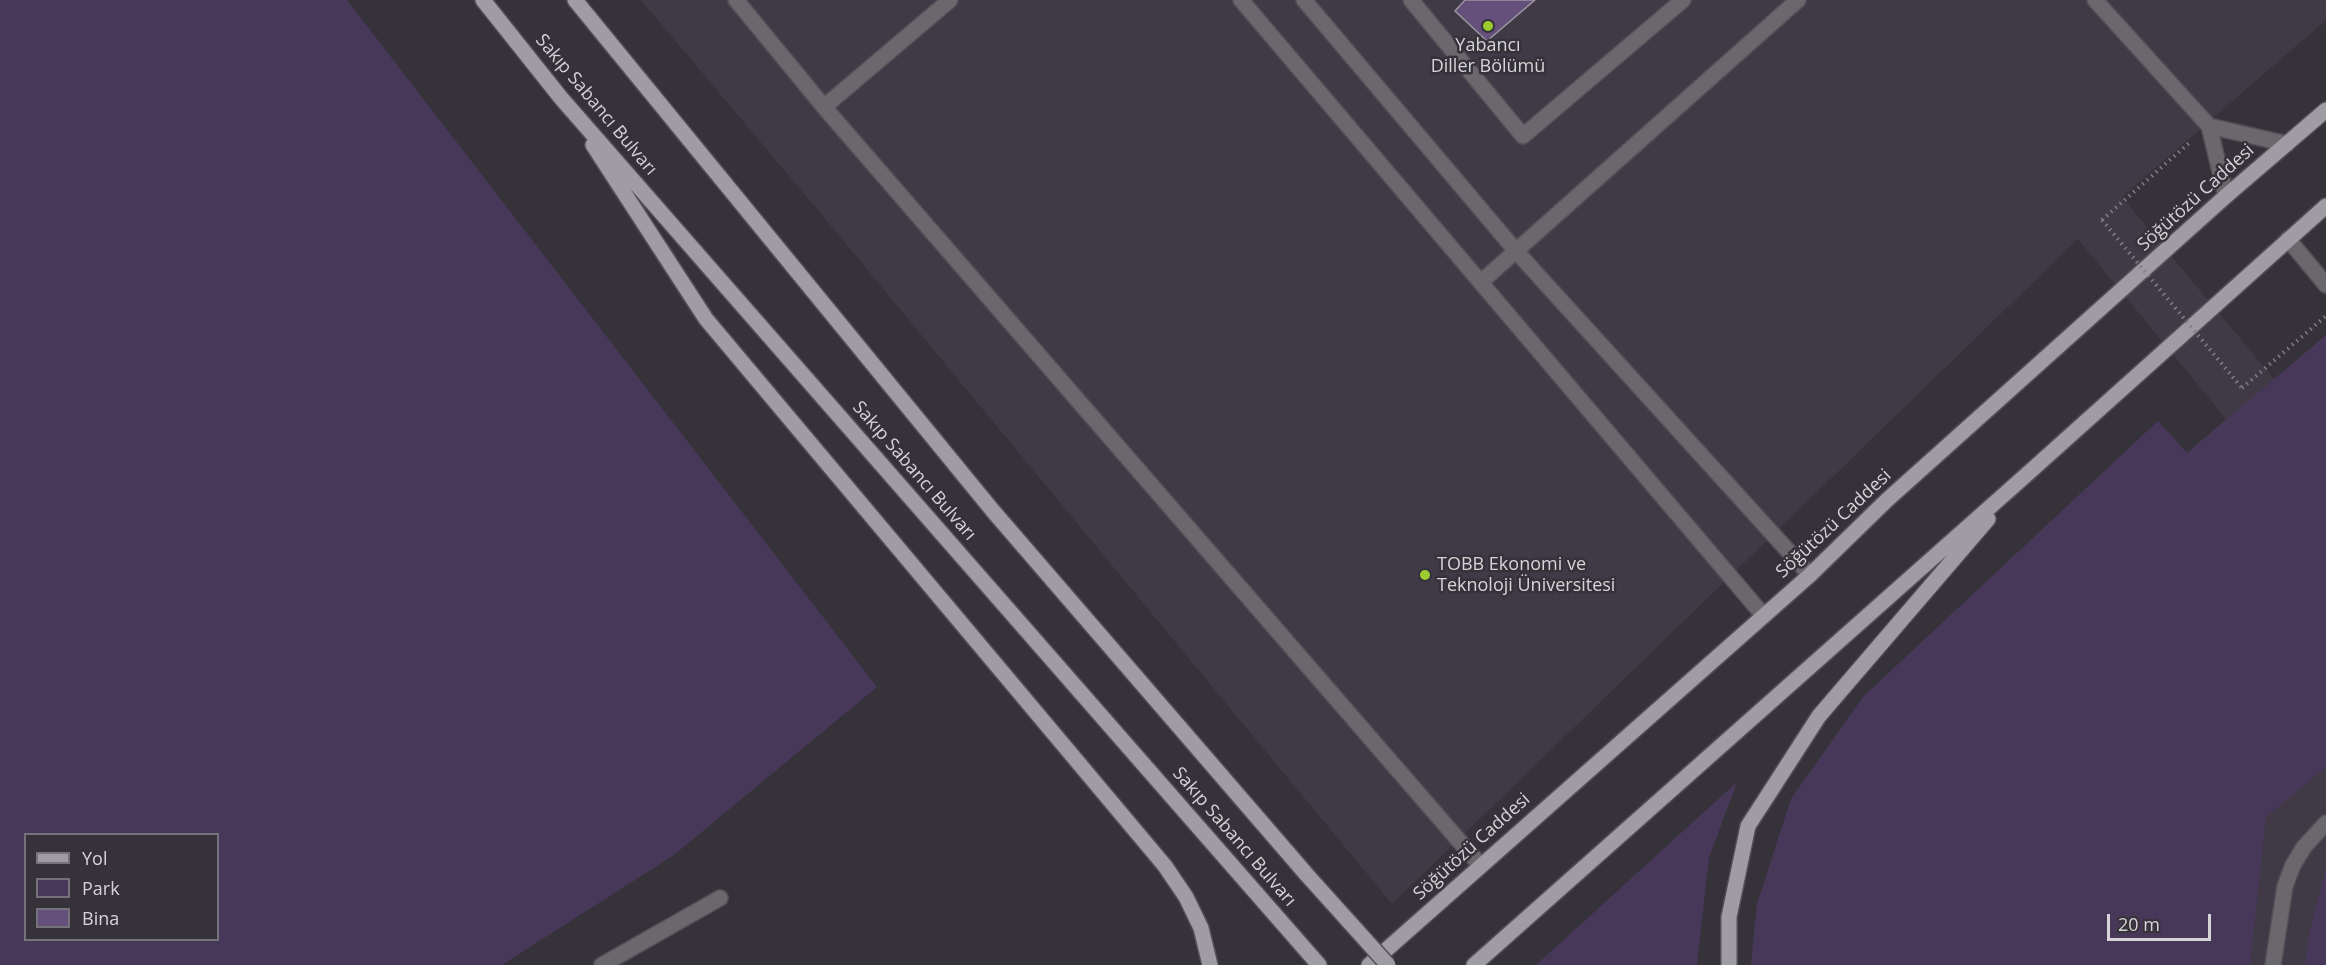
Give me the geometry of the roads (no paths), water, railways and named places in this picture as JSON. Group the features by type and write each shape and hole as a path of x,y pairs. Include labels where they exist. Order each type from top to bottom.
{"main road":[{"name":"Sakıp Sabancı Bulvarı","path":"483,0 561,98 1320,965"},
{"name":"Sakıp Sabancı Bulvarı","path":"575,0 993,511 1306,875 1388,965"},
{"path":"561,98 706,319 1165,866 1186,897 1201,928 1210,965"},
{"name":"Söğütözü Caddesi","path":"1369,965 1810,575 1887,500 2226,196 2326,110"},
{"path":"1474,965 2326,206"},
{"path":"1729,965 1729,917 1748,826 1819,716 2025,476"}],"street":[{"path":"736,0 824,107 1480,866"},
{"path":"824,107 950,0"},
{"path":"1241,0 1763,615"},
{"path":"1304,0 1516,251 1810,575"},
{"path":"1411,0 1523,136 1683,0"},
{"path":"1481,282 1798,0"},
{"path":"2096,0 2209,126 2226,196"},
{"path":"2209,126 2287,144"},
{"path":"2288,239 2326,285"},
{"path":"2273,965 2285,886 2293,865 2304,847 2326,823"},
{"path":"602,965 720,898"}],"place":[{"name":"Yabancı Diller Bölümü","path":"1488,26"},
{"name":"TOBB Ekonomi ve Teknoloji Üniversitesi","path":"1425,575"}]}
